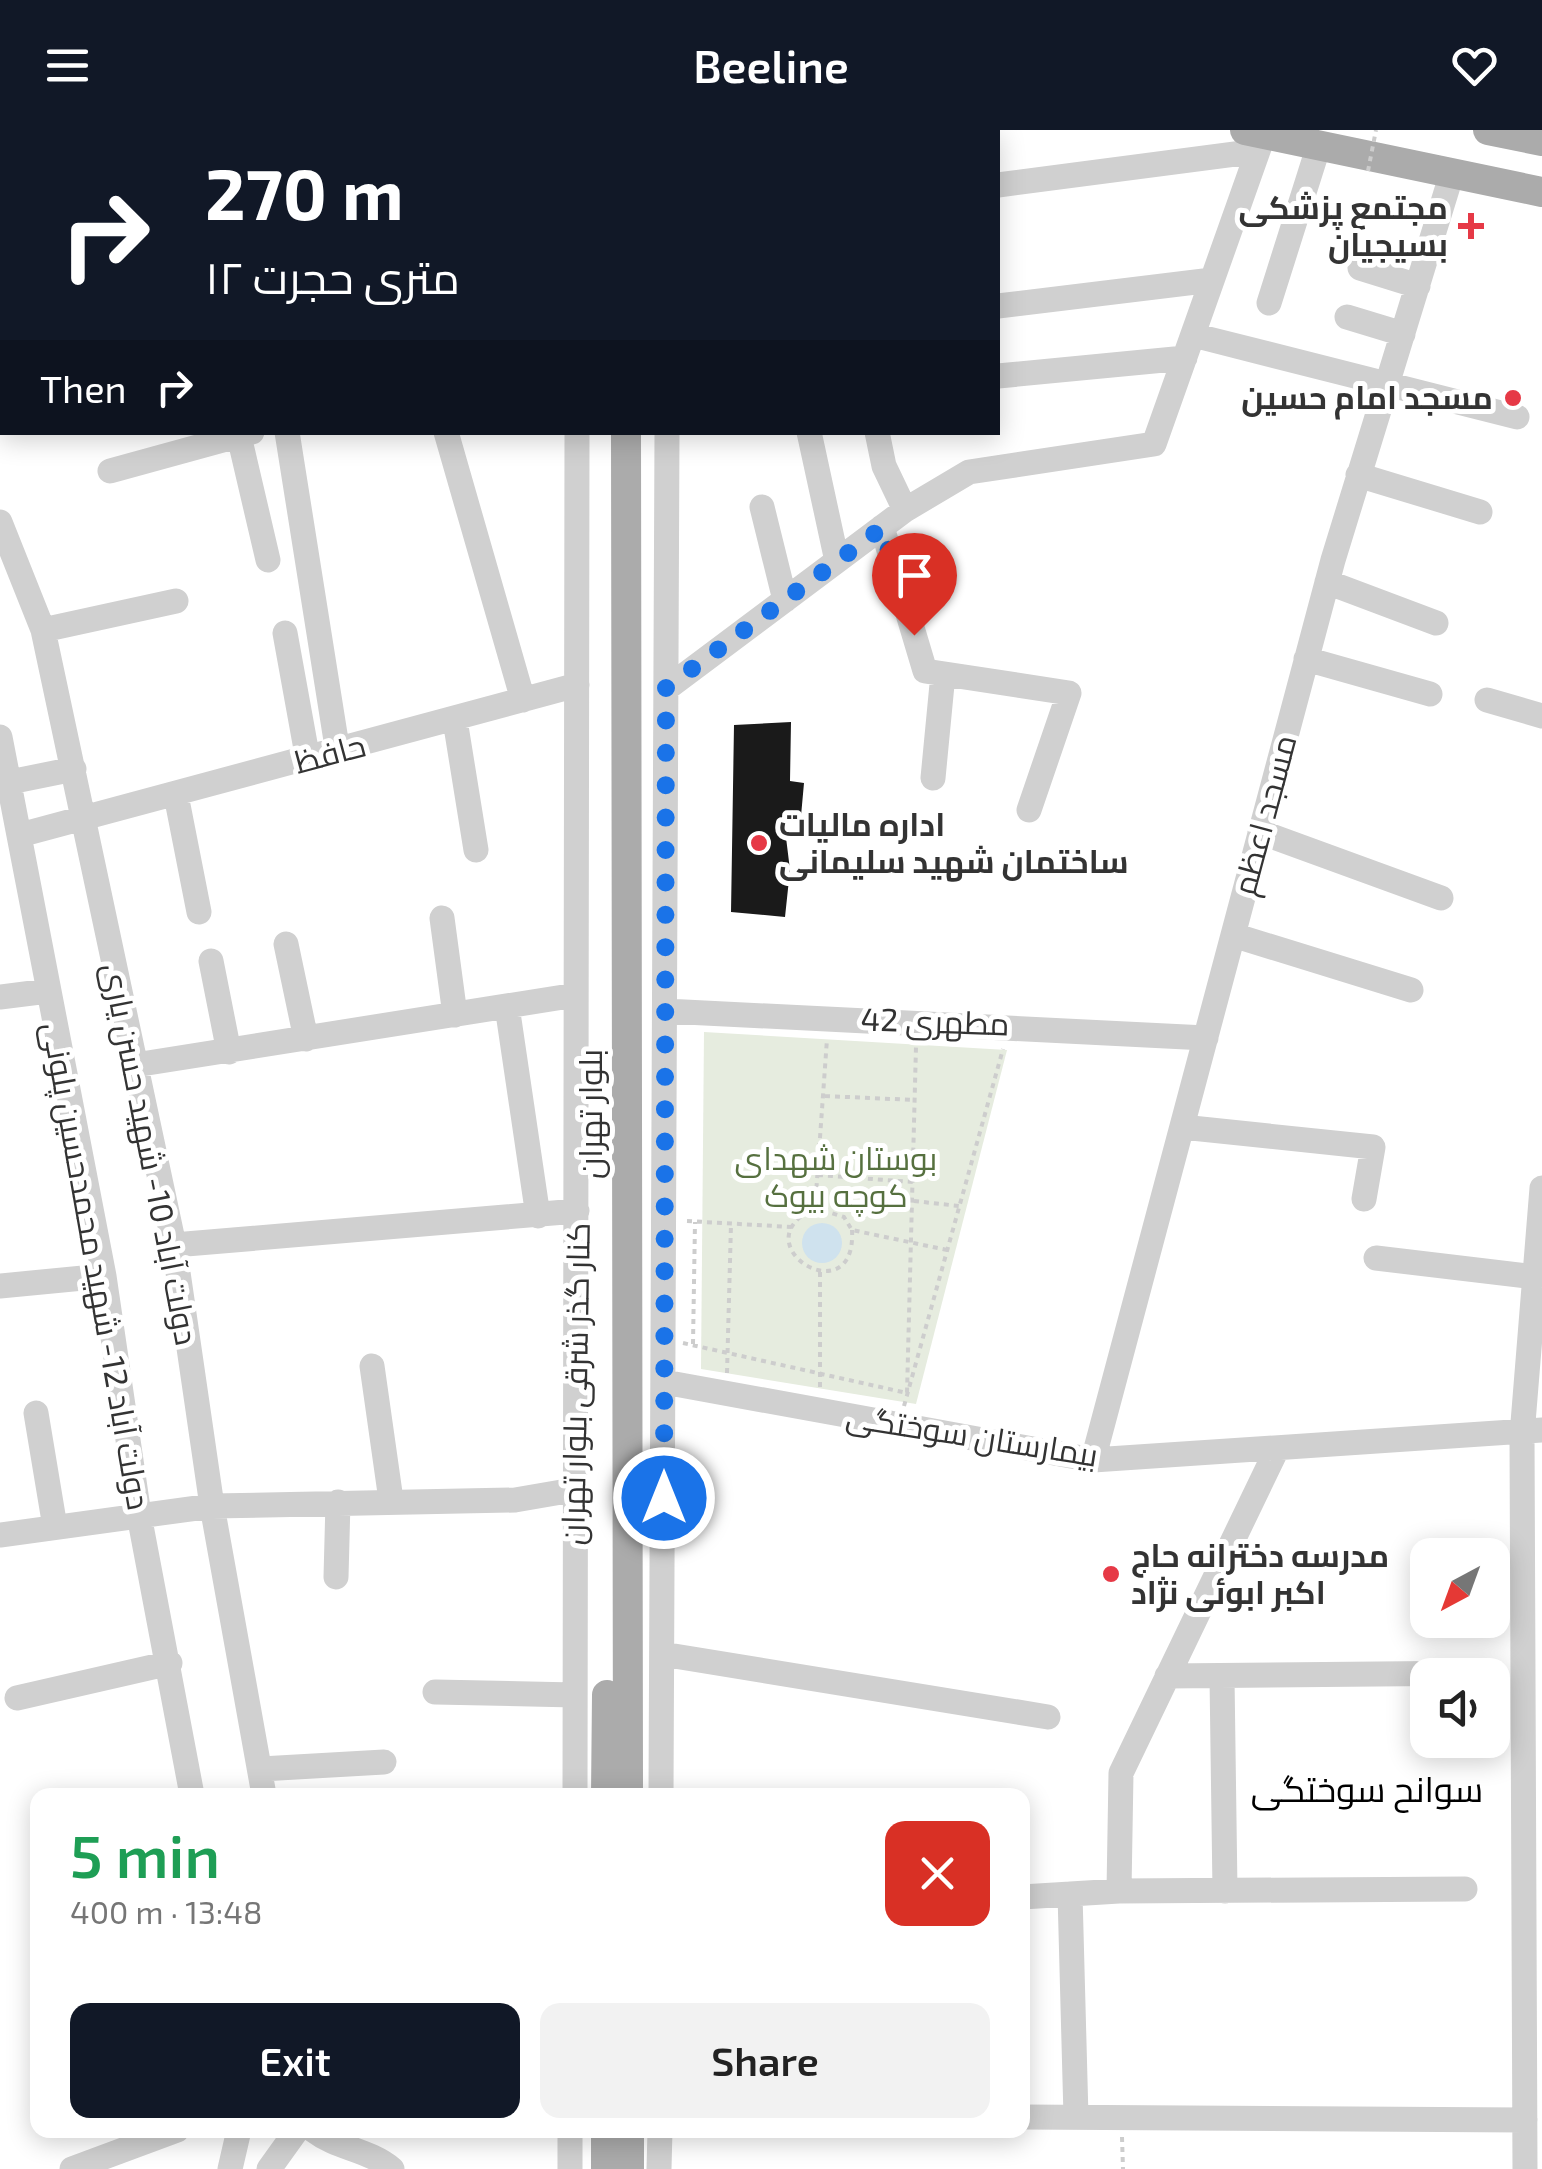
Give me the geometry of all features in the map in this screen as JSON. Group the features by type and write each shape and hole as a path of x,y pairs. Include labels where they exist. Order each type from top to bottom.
{"main road":[{"path":"1488,130 1542,141"},
{"path":"1256,138 1319,146 1542,192"},
{"name":"بلوار تهران","path":"606,1788 610,435"},
{"name":"بلوار تهران","path":"626,435 628,1788"},
{"path":"606,2138 606,2169"},
{"path":"629,2138 629,2169"}],"street":[{"path":"666,688 905,510 968,472 1154,444 1212,280 1256,138 1000,185"},
{"path":"1269,303 1319,146"},
{"name":"مسجد اعظم","path":"1093,1460 1327,582 1452,174"},
{"path":"1360,268 1418,286"},
{"path":"1000,306 1212,280"},
{"path":"1348,317 1402,334"},
{"path":"1000,376 1189,346 1388,381 1517,417"},
{"path":"110,471 242,435"},
{"path":"246,435 268,560"},
{"path":"287,435 338,752"},
{"path":"447,435 523,700"},
{"name":"کنار گذر شرقی بلوار تهران","path":"575,1788 577,435"},
{"path":"662,1788 667,435"},
{"path":"809,435 837,561"},
{"path":"878,435 884,466 905,510"},
{"path":"1358,475 1480,512"},
{"path":"624,496 666,496"},
{"path":"762,507 784,600"},
{"name":"دولت آباد 10- شهید حسن یاری","path":"0,522 43,630 174,1245 212,1506 262,1782"},
{"path":"882,528 926,671 1069,694 1029,810"},
{"path":"1327,582 1436,623"},
{"path":"43,630 176,600"},
{"path":"286,633 308,760"},
{"path":"1306,659 1430,694"},
{"path":"932,778 943,674"},
{"name":"حافظ","path":"20,834 577,685"},
{"path":"1488,700 1542,716"},
{"path":"455,720 476,850"},
{"name":"دولت آباد 12- شهید محمدحسین پلونی","path":"0,737 104,1276 138,1515 170,1663 191,1788"},
{"path":"6,783 74,769"},
{"path":"176,795 199,912"},
{"path":"1260,832 1441,898"},
{"path":"442,918 454,1015"},
{"path":"1233,935 1412,990"},
{"path":"286,944 306,1039"},
{"path":"211,961 229,1052"},
{"path":"0,997 48,991"},
{"path":"134,1065 576,995"},
{"path":"507,1006 538,1216"},
{"name":"مطهری 42","path":"665,1011 1010,1025 1206,1038"},
{"path":"1182,1126 1373,1146 1364,1199"},
{"path":"1526,2169 1531,2107 1532,1433 1535,1277 1542,1188"},
{"path":"174,1245 577,1212"},
{"path":"1376,1258 1535,1277"},
{"path":"0,1286 104,1276"},
{"path":"372,1366 391,1500"},
{"name":"بیمارستان سوختگی","path":"664,1382 1093,1460 1532,1433"},
{"path":"36,1413 55,1527"},
{"path":"1118,1892 1121,1773 1276,1449"},
{"path":"0,1535 212,1506 515,1500 573,1490"},
{"path":"336,1578 338,1502"},
{"path":"662,1654 1048,1717"},
{"path":"17,1698 170,1663"},
{"path":"1168,1676 1410,1674"},
{"path":"1222,1677 1224,1891"},
{"path":"434,1692 576,1694"},
{"path":"262,1782 384,1762"},
{"path":"1030,1896 1465,1888"},
{"path":"1070,1894 1076,2117"},
{"path":"1030,2117 1531,2107"},
{"path":"72,2169 156,2138"},
{"path":"230,2169 237,2138"},
{"path":"324,2138 334,2145 376,2156 392,2169"},
{"path":"570,2138 570,2169"},
{"path":"660,2138 660,2169"},
{"path":"269,2169 290,2149"}],"path":[{"path":"1368,170 1376,130"},
{"path":"815,1208 828,1018"},
{"path":"907,1393 916,1022"},
{"path":"899,1425 1010,1025"},
{"path":"823,1096 915,1100"},
{"path":"817,1175 913,1182"},
{"path":"913,1201 959,1206"},
{"path":"815,1208 844,1217 852,1230 853,1246 847,1260 835,1270 805,1268 794,1257 789,1242 792,1227 801,1215 815,1208"},
{"path":"662,1220 792,1227"},
{"path":"692,1344 694,1222"},
{"path":"726,1392 731,1224"},
{"path":"852,1230 947,1250"},
{"path":"820,1272 820,1410"},
{"path":"664,1339 907,1393"},
{"path":"1122,2118 1123,2169"}],"green space":[{"name":"بوستان شهدای کوچه بیوک","path":"704,1032 1007,1050 916,1404 701,1369"}],"water":[{"path":"822,1223 836,1229 842,1243 836,1257 822,1263 808,1257 802,1243 808,1229"}],"building":[{"name":"اداره مالیات ساختمان شهید سلیمانی","path":"791,722 790,781 804,783 801,816 783,813 790,870 785,917 731,912 734,725"}],"place":[{"name":"مجتمع پزشکی بسیجیان","path":"1471,226"},
{"name":"مسجد امام حسین","path":"1513,398"},
{"name":"اداره مالیات ساختمان شهید سلیمانی","path":"759,843"},
{"name":"مدرسه دخترانه حاج اکبر ابوئی نژاد","path":"1111,1574"}],"district":[{"name":"سوانح سوختگی","path":"1367,1790"}],"route":[{"path":"664,1498 666,688 882,528 914,635"}]}
